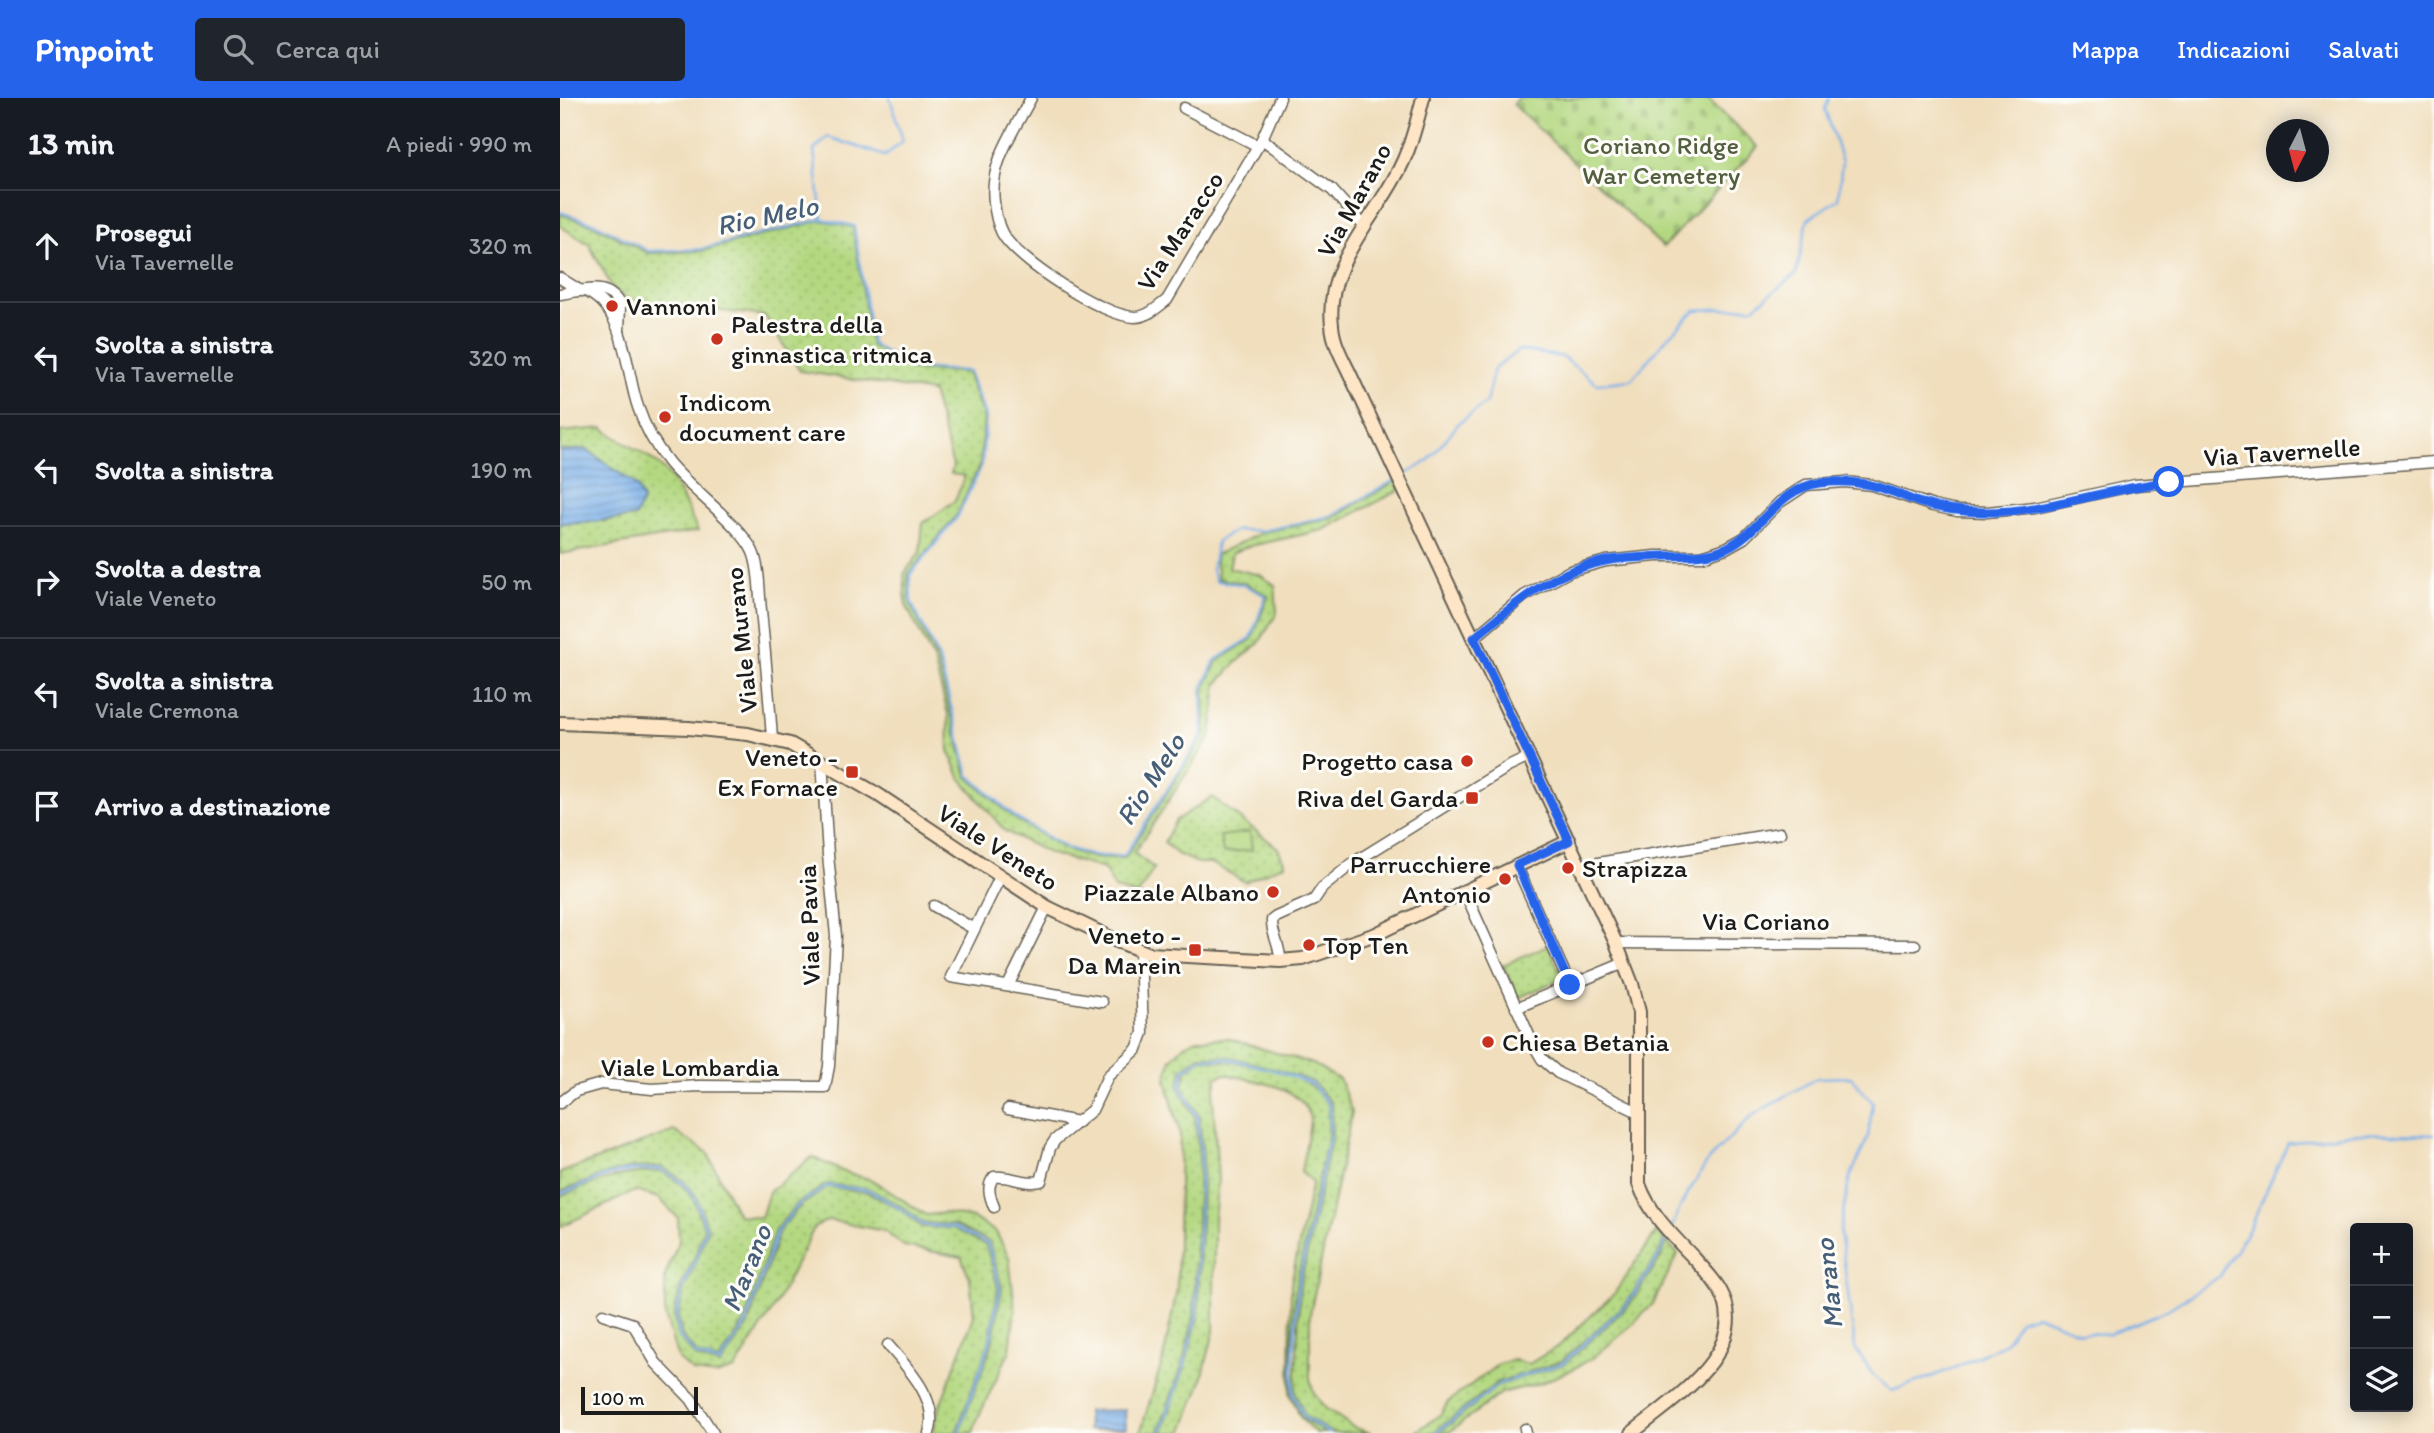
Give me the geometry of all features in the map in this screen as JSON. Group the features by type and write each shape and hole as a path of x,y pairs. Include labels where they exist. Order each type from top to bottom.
{"main road":[{"name":"Via Marano","path":"1423,98 1412,139 1395,178 1348,253 1337,278 1331,309 1332,326 1336,346 1569,841 1632,984 1639,1012 1639,1184 1645,1201 1657,1220 1711,1276 1722,1293 1727,1311 1727,1329 1721,1350 1708,1368 1632,1433"},
{"name":"Viale Veneto","path":"560,723 689,728 772,738 806,751 877,794 1047,907 1140,951 1280,961 1303,959 1376,934 1569,841"}],"street":[{"name":"Via Maracco","path":"1031,98 995,166 994,203 1002,234 1026,260 1101,308 1119,315 1138,317 1153,311 1167,300 1260,143 1280,98"},
{"path":"1184,107 1260,143 1332,190 1364,226"},
{"name":"Viale Murano","path":"560,278 595,295 604,303 619,331 637,405 653,442 669,463 737,531 753,553 758,580 772,738"},
{"name":"Viale Murano","path":"560,294 591,288 599,288 610,294 620,305 619,331"},
{"path":"604,303 610,294"},
{"name":"Via Tavernelle","path":"1474,638 1524,596 1570,571 1606,561 1656,556 1702,556 1726,548 1744,538 1780,502 1806,485 1845,482 1872,485 1933,506 1957,511 1987,512 2035,507 2134,485 2434,462"},
{"path":"1280,961 1281,951 1271,925 1274,918 1307,904 1353,863 1508,767 1529,757"},
{"name":"Viale Pavia","path":"822,761 836,936 829,1066 825,1087"},
{"path":"1580,866 1780,833"},
{"path":"1517,865 1570,985"},
{"path":"1000,877 951,976 1102,1002"},
{"path":"1464,890 1532,1042 1549,1067 1639,1112"},
{"path":"934,906 974,929"},
{"path":"1007,986 1047,907"},
{"name":"Via Coriano","path":"1616,943 1915,945"},
{"path":"994,1208 989,1189 990,1181 994,1177 1002,1176 1025,1182 1041,1181 1055,1139 1092,1110 1108,1076 1137,1049 1143,1033 1140,951"},
{"path":"1516,1008 1624,963"},
{"name":"Viale Lombardia","path":"560,1103 576,1091 601,1084 652,1089 699,1086 825,1087"},
{"path":"1009,1109 1078,1122"},
{"path":"603,1314 633,1324 656,1363 691,1399 713,1433"},
{"path":"888,1345 924,1393 932,1417 929,1433"}],"green space":[{"name":"Coriano Ridge War Cemetery","path":"1518,98 1707,98 1758,147 1663,247 1513,104"},
{"path":"560,214 594,225 648,253 701,251 822,220 853,227 871,345 912,370 967,372 984,419 980,464 957,515 908,575 910,603 937,660 967,776 1014,818 1063,848 1094,858 1125,858 1205,734 1204,690 1217,661 1252,639 1268,596 1245,583 1218,579 1215,555 1263,532 1332,518 1396,481 1400,490 1323,530 1246,547 1232,553 1229,568 1260,575 1275,585 1277,613 1259,643 1217,684 1211,736 1134,853 1154,868 1138,895 1115,889 1104,869 1048,853 1005,831 961,779 949,751 948,715 934,661 906,605 904,574 920,552 923,523 955,501 965,476 951,474 953,466 932,392 800,371 765,316 628,300 612,287 589,244 560,226"},
{"path":"603,428 666,472 682,496 698,531 560,554 560,524 635,517 637,487 586,449 560,451 560,432"},
{"path":"1212,797 1278,848 1285,864 1245,882 1211,863 1198,863 1177,854 1164,842 1176,820"},
{"path":"1250,832 1252,850 1223,853 1220,836"},
{"path":"1548,945 1563,978 1518,998 1503,965"},
{"path":"1227,1038 1313,1064 1340,1080 1352,1112 1310,1314 1310,1378 1313,1391 1324,1407 1353,1427 1371,1433 1332,1433 1305,1416 1295,1392 1300,1286 1332,1135 1331,1103 1313,1082 1231,1057 1200,1056 1182,1069 1179,1088 1195,1117 1199,1157 1194,1317 1181,1369 1158,1433 1140,1433 1164,1356 1177,1289 1180,1134 1166,1079 1171,1059 1184,1045 1197,1039"},
{"path":"1201,1059 1242,1064 1296,1078 1311,1086 1328,1104 1328,1135 1296,1286 1291,1362 1292,1393 1302,1418 1326,1433 1316,1433 1301,1419 1290,1394 1291,1284 1312,1182 1301,1172 1310,1118 1305,1107 1287,1091 1225,1074 1217,1077 1213,1098 1218,1181 1214,1219 1214,1331 1201,1383 1182,1433 1162,1433 1184,1370 1198,1318 1203,1157 1199,1116 1183,1087 1186,1071"},
{"path":"674,1131 707,1152 738,1215 761,1218 769,1192 812,1157 842,1171 872,1180 926,1215 946,1213 973,1218 996,1232 1009,1257 1015,1309 1010,1350 973,1433 959,1433 992,1344 1002,1288 989,1242 954,1225 923,1223 904,1208 869,1189 827,1184 798,1203 775,1230 744,1323 719,1361 698,1355 682,1336 678,1317 684,1289 708,1228 696,1196 684,1181 662,1167 632,1168 609,1173 560,1192 560,1173"},
{"path":"661,1171 681,1184 693,1198 704,1228 694,1259 680,1288 674,1317 679,1337 696,1358 720,1365 748,1325 779,1231 800,1206 828,1187 868,1192 902,1211 922,1227 953,1228 986,1245 998,1288 989,1343 956,1433 933,1433 938,1411 974,1316 970,1278 961,1257 904,1246 884,1231 829,1220 815,1226 775,1306 735,1369 716,1375 694,1372 678,1359 665,1315 665,1276 679,1241 678,1218 659,1198 635,1191 560,1227 560,1196 621,1176"},
{"path":"1657,1231 1664,1240 1658,1255 1627,1302 1562,1361 1498,1382 1433,1433 1414,1433 1440,1415 1448,1402 1499,1364 1514,1360 1529,1364 1560,1345 1614,1294"},
{"path":"1667,1242 1678,1254 1653,1304 1624,1332 1594,1357 1571,1370 1541,1383 1501,1393 1448,1433 1439,1433 1499,1385 1564,1364 1630,1304 1661,1257"}],"water":[{"path":"586,449 637,487 643,500 635,517 560,524 560,451"},
{"path":"1125,1410 1126,1428 1088,1430 1087,1411"}],"waterway":[{"path":"822,219 814,150 828,137 885,156 903,141 890,98"},
{"name":"Rio Melo","path":"1401,477 1428,461 1459,423 1486,403 1494,369 1519,350 1563,357 1597,384 1631,380 1695,310 1754,307 1796,274 1808,219 1838,199 1842,162 1825,109 1829,98"},
{"name":"Rio Melo","path":"560,212 595,223 649,251 701,249 822,219 854,226 872,344 913,368 969,371 986,418 982,465 958,516 910,575 911,602 939,659 969,775 1015,817 1064,847 1094,856 1124,856 1203,734 1202,689 1215,660 1251,638 1266,596 1244,585 1216,581 1212,570 1217,541 1237,530 1262,531 1331,516 1395,480"},
{"name":"Marano","path":"1160,1433 1183,1370 1196,1318 1201,1157 1197,1116 1181,1087 1184,1070 1201,1058 1231,1059 1281,1072 1312,1084 1329,1104 1330,1135 1298,1286 1293,1362 1293,1393 1304,1417 1329,1433"},
{"name":"Marano","path":"1672,1227 1682,1203 1709,1159 1753,1115 1817,1078 1851,1077 1873,1103 1868,1137 1849,1180 1840,1231 1855,1348 1873,1375 1892,1391 1952,1369 2004,1344 2020,1320 2036,1315 2081,1333 2109,1334 2167,1310 2220,1276 2249,1229 2288,1143 2354,1133 2434,1135"},
{"name":"Marano","path":"560,1194 609,1175 633,1170 661,1169 683,1183 695,1197 706,1228 682,1289 676,1317 680,1337 697,1356 720,1363 746,1324 777,1231 799,1204 828,1186 869,1190 923,1225 953,1227 988,1244 1000,1288 990,1343 958,1433"},
{"name":"Marano","path":"1436,1433 1499,1384 1563,1363 1628,1303 1659,1256 1668,1237"}],"place":[{"name":"Vannoni","path":"612,306"},
{"name":"Palestra della ginnastica ritmica","path":"717,339"},
{"name":"Indicom document care","path":"665,417"},
{"name":"Progetto casa","path":"1467,761"},
{"name":"Veneto - Ex Fornace","path":"852,772"},
{"name":"Riva del Garda","path":"1472,798"},
{"name":"Strapizza","path":"1568,868"},
{"name":"Parrucchiere Antonio","path":"1505,879"},
{"name":"Piazzale Albano","path":"1273,892"},
{"name":"Top Ten","path":"1309,945"},
{"name":"Veneto - Da Marein","path":"1195,950"},
{"name":"Chiesa Betania","path":"1488,1042"}],"route":[{"path":"1570,985 1517,865 1569,841 1474,638 1524,596 1570,571 1606,561 1656,556 1702,556 1726,548 1744,538 1780,502 1806,485 1845,482 1872,485 1933,506 1957,511 1987,512 2012,511 2134,485 2169,482"}]}
